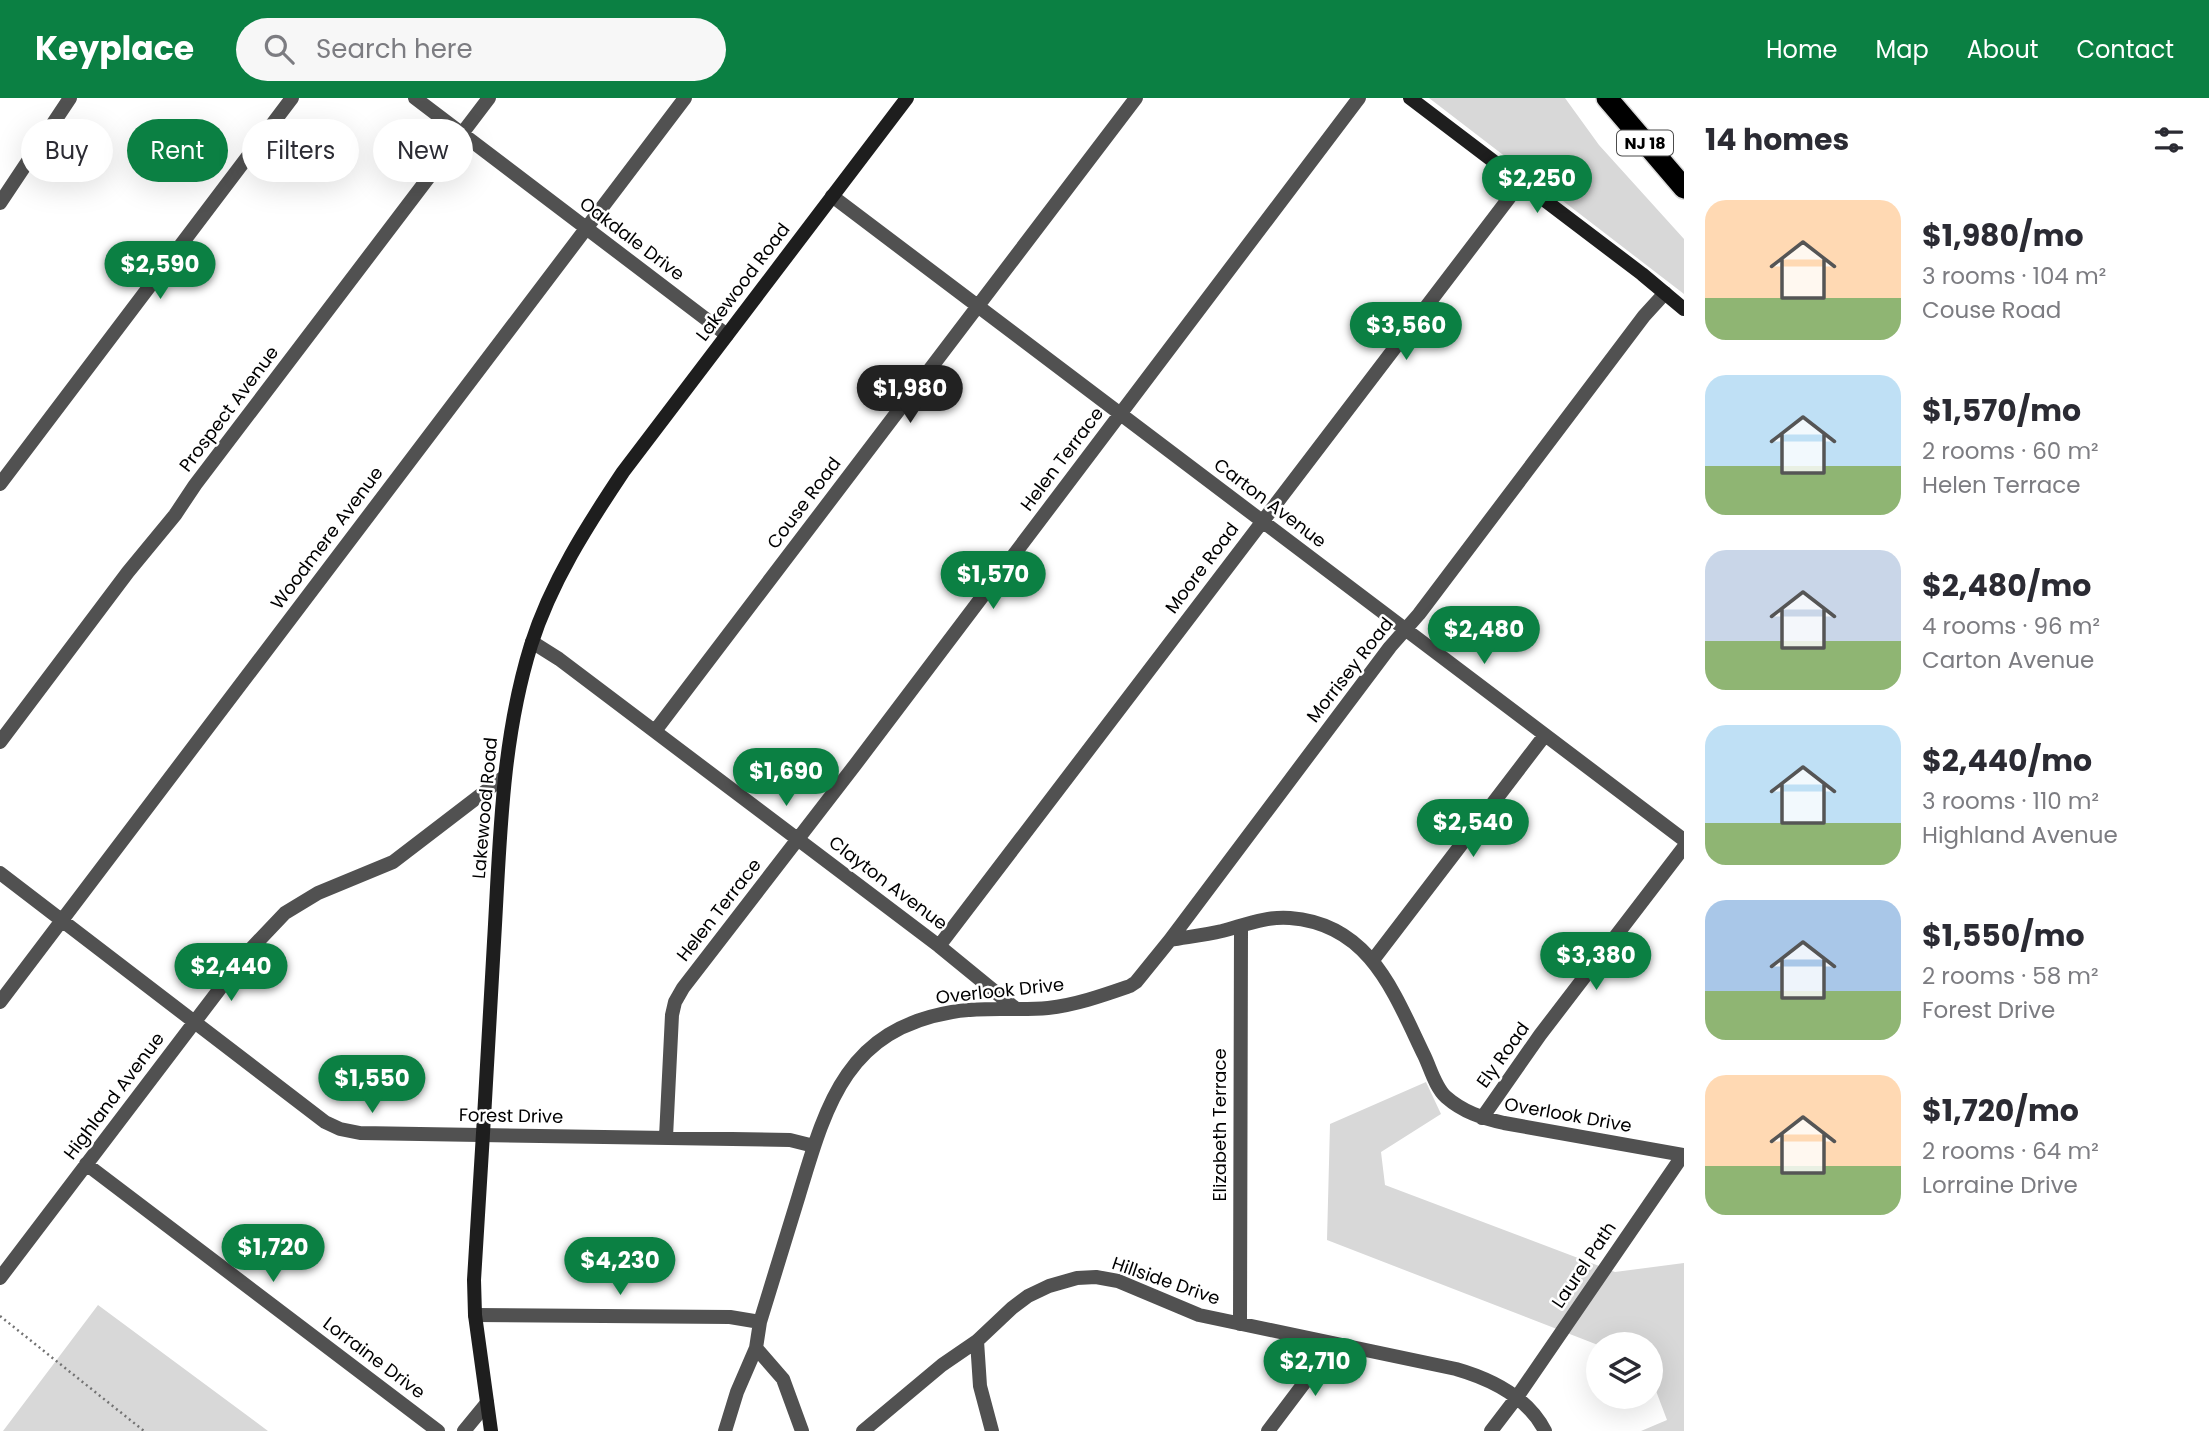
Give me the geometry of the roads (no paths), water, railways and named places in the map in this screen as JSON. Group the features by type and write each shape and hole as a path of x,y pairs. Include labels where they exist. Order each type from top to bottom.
{"highway":[{"name":"NJ 18","path":"1607,98 1684,188"}],"street":[{"path":"0,203 70,98"},
{"path":"0,484 292,98"},
{"name":"Oakdale Drive","path":"415,98 442,119"},
{"name":"Prospect Avenue","path":"473,119 489,98"},
{"name":"Woodmere Avenue","path":"0,1002 685,98"},
{"name":"Lakewood Road","path":"491,1431 475,1315 474,1280 504,777 519,692 532,642 566,563 622,472 907,98"},
{"name":"Couse Road","path":"655,731 1136,98"},
{"name":"Helen Terrace","path":"666,1137 675,1002 683,988 1359,98"},
{"path":"1410,98 1522,181 1684,309"},
{"name":"Oakdale Drive","path":"473,142 727,335"},
{"name":"Moore Road","path":"939,946 1522,181"},
{"name":"Prospect Avenue","path":"0,742 425,182"},
{"name":"Carton Avenue","path":"832,196 1684,840"},
{"name":"Morrisey Road","path":"1170,940 1644,316 1665,293"},
{"name":"Clayton Avenue","path":"532,642 559,659 939,946 1014,1008"},
{"path":"1373,960 1390,942 1545,735"},
{"name":"Highland Avenue","path":"0,1279 247,953 285,913 318,893 393,862 504,777"},
{"name":"Ely Road","path":"1482,1118 1540,1035 1684,848"},
{"name":"Forest Drive","path":"0,873 325,1122 340,1129 360,1133 790,1140 814,1146"},
{"name":"Overlook Drive","path":"725,1431 737,1392 756,1348 760,1322 828,1106 856,1063 878,1043 901,1028 928,1017 954,1011 1049,1008 1090,1000 1130,986 1170,940 1241,926 1266,918 1308,921 1343,934 1373,960 1387,978 1441,1091 1466,1111 1482,1118 1683,1155"},
{"name":"Elizabeth Terrace","path":"1240,1324 1241,926"},
{"name":"Laurel Path","path":"1491,1431 1683,1155"},
{"name":"Lorraine Drive","path":"86,1164 438,1431"},
{"name":"Hillside Drive","path":"863,1431 942,1365 977,1341 1028,1296 1049,1286 1077,1278 1096,1277 1118,1282 1181,1310 1456,1369 1490,1380 1517,1397 1545,1431"},
{"path":"475,1315 730,1317 760,1322"},
{"path":"977,1341 980,1386 992,1431"},
{"path":"1268,1431 1331,1343"},
{"path":"756,1348 783,1379 803,1431"},
{"path":"464,1431 487,1403"}]}
